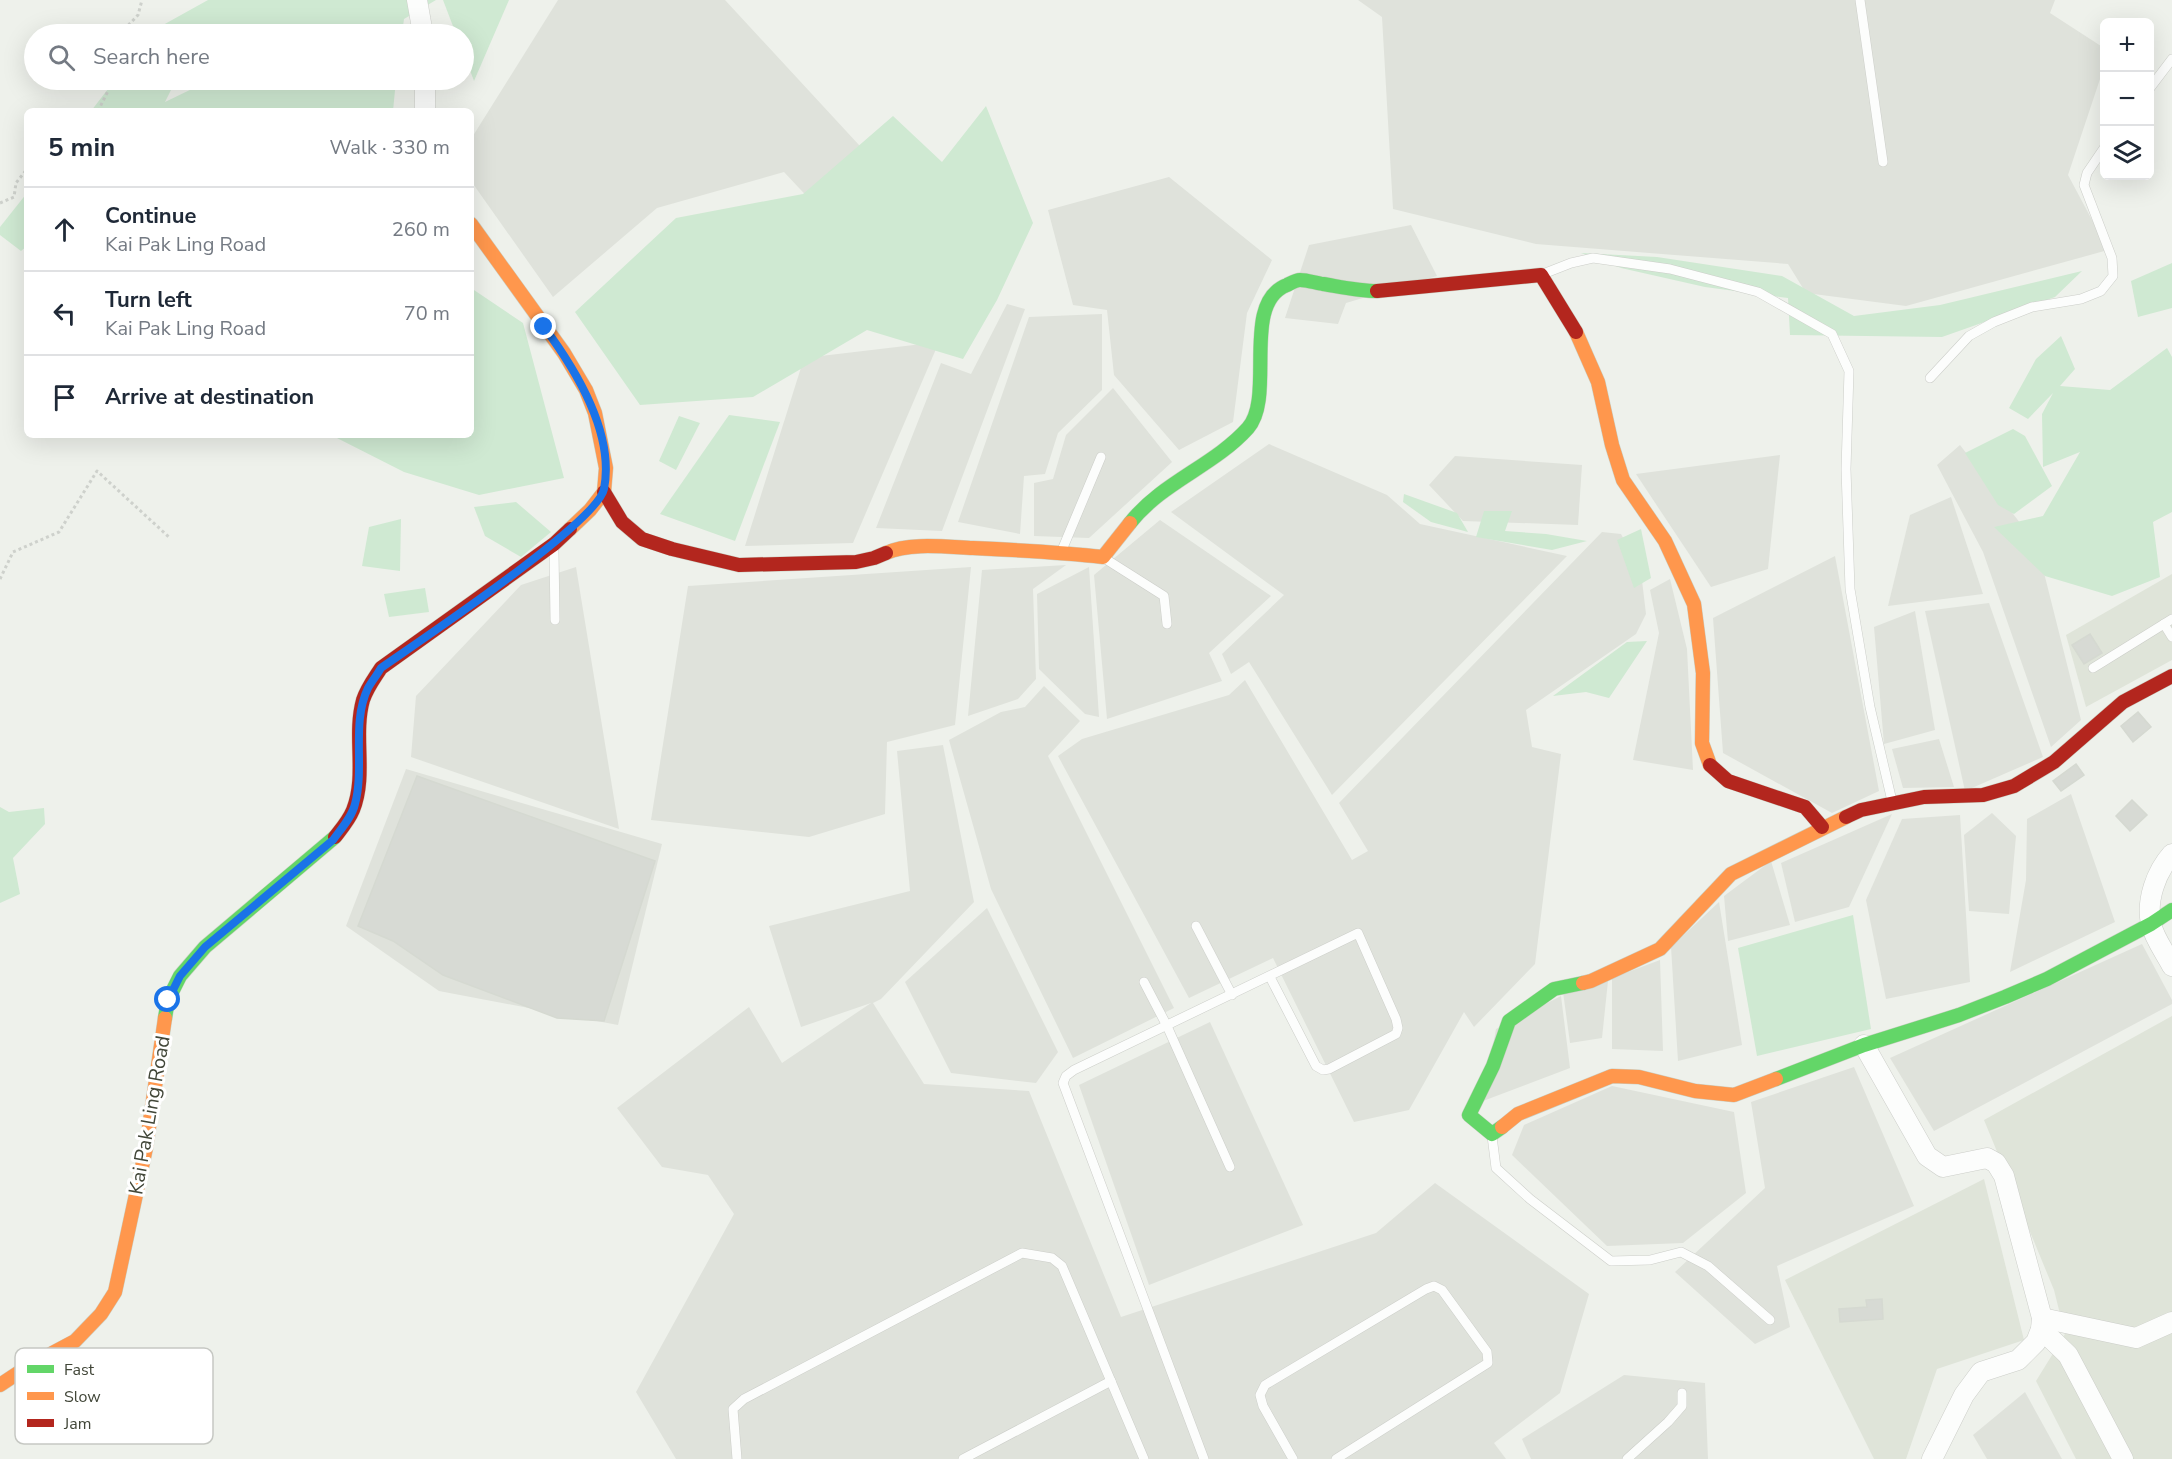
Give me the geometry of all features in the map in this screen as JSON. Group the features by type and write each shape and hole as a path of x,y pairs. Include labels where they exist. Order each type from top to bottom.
{"street":[{"path":"417,0 421,24"},
{"path":"425,90 425,108"},
{"path":"474,228 564,353 586,390 595,413 603,447 606,468 604,492 622,522 642,539 672,549 739,565 856,562 874,558 896,548 946,546 1061,552 1103,557 1134,518 1164,490 1221,452 1249,427 1258,411 1262,322 1271,298 1279,288 1292,281 1300,280 1362,291 1379,291 1541,275 1579,338 1598,382 1612,445 1623,480 1665,541 1694,604 1703,673 1702,743 1710,766 1728,781 1804,807 1822,827"},
{"name":"Kai Pak Ling Road","path":"62,1348 75,1341 101,1314 115,1292 146,1148 168,1000 180,976 205,947 333,840 345,824 355,805 361,712 368,689 381,668 554,544 590,510 604,492"},
{"path":"2172,676 2123,702 2054,762 2014,786 1983,795 1924,797 1861,810 1822,827 1731,874 1659,949 1592,981 1554,989 1509,1021 1493,1066 1469,1115 1492,1134 1518,1114 1612,1076 1639,1077 1695,1091 1734,1095 1864,1045 1959,1015 2005,997 2047,979 2151,924 2172,910"},
{"path":"2172,854 2164,863 2156,879 2151,901 2151,924 2172,966"},
{"path":"1864,1045 1928,1156 1943,1167 1987,1158 1996,1163 2004,1176 2041,1324 2068,1355 2123,1459"},
{"path":"2041,1324 2136,1338 2172,1322"},
{"path":"1932,1459 1964,1395 1981,1372 2018,1360 2036,1342 2041,1324"},
{"name":"Kai Pak Ling Road","path":"0,1385 15,1375"}],"lane":[{"path":"1860,0 1883,162"},
{"path":"2154,83 2172,59"},
{"path":"1930,378 1969,336 1994,322 2032,307 2080,299 2101,291 2113,276 2112,258 2084,186 2087,173 2100,154"},
{"path":"1541,275 1571,263 1593,258 1670,269 1758,292 1832,334 1849,370 1846,469 1850,589 1870,707 1892,804"},
{"path":"1061,552 1101,457"},
{"path":"554,544 555,620"},
{"path":"1103,557 1164,596 1167,624"},
{"path":"2093,668 2168,621 2172,637"},
{"path":"1196,926 1233,994"},
{"path":"1204,1459 1063,1083 1065,1076 1074,1070 1358,933 1396,1019 1398,1028 1396,1034 1323,1070 1316,1066 1270,977"},
{"path":"1144,982 1167,1026 1230,1167"},
{"path":"1492,1134 1496,1168 1530,1199 1611,1261 1650,1260 1681,1252 1708,1266 1770,1320"},
{"path":"737,1459 733,1409 744,1399 1022,1253 1052,1258 1062,1266 1144,1459"},
{"path":"1293,1459 1263,1406 1260,1395 1265,1385 1426,1289 1434,1286 1442,1290 1487,1352 1488,1363 1336,1459"},
{"path":"963,1459 1111,1381"},
{"path":"1627,1459 1652,1438 1682,1406 1682,1393"}],"path":[{"path":"129,24 138,15 142,0"},
{"path":"100,108 108,90"},
{"path":"0,203 14,197 16,183 24,173"},
{"path":"0,579 13,552 59,532 96,471 170,538"}],"shaded area":[{"path":"558,0 725,0 871,158 815,205 784,172 657,208 553,297 474,185 474,134"},
{"path":"1358,0 2055,0 2050,13 2100,45 2100,79 2068,175 2108,250 1906,306 1806,293 1788,264 1536,244 1393,209 1382,17"},
{"path":"1169,177 1272,260 1247,313 1233,422 1179,450 1114,375 1107,310 1073,305 1048,210"},
{"path":"1411,225 1437,276 1346,303 1338,324 1285,318 1309,245"},
{"path":"1007,304 1025,309 942,531 876,528 941,363 971,374"},
{"path":"1102,314 1102,390 1058,433 1045,474 1024,476 1020,534 958,522 1029,317"},
{"path":"939,342 853,543 745,546 804,358"},
{"path":"1113,388 1172,462 1089,538 1034,536 1034,483 1053,479 1066,435"},
{"path":"1269,444 1387,495 1420,524 1567,556 1332,795 1249,662 1231,674 1222,654 1284,595 1171,512"},
{"path":"1960,445 2037,545 2081,720 2051,747 1983,552 1937,465"},
{"path":"1780,455 1768,569 1711,587 1636,474"},
{"path":"1455,456 1582,465 1578,525 1463,521 1429,485"},
{"path":"1951,497 1983,594 1888,606 1910,515"},
{"path":"1160,520 1271,596 1209,653 1222,681 1107,719 1094,575"},
{"path":"1602,532 1621,534 1641,572 1646,614 1636,634 1526,710 1532,747 1561,754 1535,964 1474,1027 1464,1012 1409,1110 1354,1122 1273,958 1189,998 1058,756 1082,739 1229,695 1245,680 1352,860 1368,851 1339,803"},
{"path":"1835,556 1879,791 1832,813 1723,753 1713,618"},
{"path":"1066,565 1033,589 1036,679 1018,699 968,716 982,570"},
{"path":"576,567 619,829 411,757 416,696 521,585"},
{"path":"971,567 955,725 887,742 885,814 809,837 651,820 688,586"},
{"path":"1089,567 1099,717 1085,714 1039,669 1037,594"},
{"path":"2172,574 2172,660 2086,707 2066,635"},
{"path":"1670,579 1687,649 1693,770 1633,760 1659,633 1650,590"},
{"path":"1989,603 2043,757 1965,791 1925,611"},
{"path":"1915,611 1935,730 1884,744 1874,627"},
{"path":"1044,686 1080,721 1048,756 1174,1008 1073,1058 991,889 949,740 1001,712 1025,707"},
{"path":"1939,739 1954,787 1903,788 1892,749"},
{"path":"943,745 974,902 881,999 873,1003 924,1084 1029,1091 1121,1317 1376,1233 1435,1183 1589,1294 1560,1393 1494,1443 1506,1459 676,1459 636,1392 734,1214 708,1175 662,1167 617,1108 749,1007 782,1063 871,1003 801,1027 769,926 910,891 897,751"},
{"path":"406,769 662,844 618,1025 439,991 346,926"},
{"path":"2071,794 2115,922 2010,972 2026,880 2027,819"},
{"path":"1992,813 2016,836 2009,914 1969,911 1964,835"},
{"path":"1892,814 1849,907 1795,922 1781,863"},
{"path":"1960,815 1970,982 1886,999 1866,900 1902,819"},
{"path":"1771,861 1790,925 1728,941 1724,896"},
{"path":"1719,902 1742,1045 1678,1061 1671,947"},
{"path":"987,908 1058,1052 1036,1083 951,1073 905,982"},
{"path":"2142,944 2172,1004 1934,1131 1890,1058"},
{"path":"1660,960 1663,1051 1612,1049 1612,978"},
{"path":"1608,981 1602,1038 1570,1043 1563,992"},
{"path":"1561,996 1570,1068 1483,1101 1496,1029"},
{"path":"2172,1016 2172,1459 2076,1459 2036,1381 2065,1334 2054,1290 1984,1120"},
{"path":"1210,1022 1303,1225 1149,1285 1079,1085"},
{"path":"1854,1067 1914,1206 1777,1266 1790,1327 1755,1344 1675,1272 1765,1188 1751,1102"},
{"path":"1612,1086 1734,1112 1746,1193 1683,1243 1607,1246 1512,1155 1524,1125"},
{"path":"1984,1179 2024,1340 1937,1369 1906,1459 1874,1459 1785,1280"},
{"path":"1624,1375 1705,1383 1708,1459 1531,1459 1522,1439"},
{"path":"2025,1392 2062,1459 1987,1459 1973,1435"}],"green space":[{"path":"208,0 436,0 404,19 403,24 165,24"},
{"path":"443,0 509,0 474,81 474,24 452,24"},
{"path":"107,90 171,90 165,102 190,90 395,90 393,108 93,108"},
{"path":"986,106 1033,223 997,300 963,359 867,330 753,397 640,405 575,312 676,218 803,194 893,116 942,162"},
{"path":"24,197 24,248 21,251 0,235 0,227"},
{"path":"1581,253 1657,257 1782,276 1854,316 1940,305 2082,271 2055,297 1942,337 1790,335 1788,298 1705,287 1621,268"},
{"path":"2172,263 2172,308 2138,317 2131,281"},
{"path":"474,290 523,323 564,478 479,495 404,472 337,438 474,438"},
{"path":"2061,336 2075,369 2060,386 2110,390 2167,348 2172,357 2172,512 2153,522 2160,577 2112,596 2045,576 1994,527 2043,516 2080,452 2043,467 2042,414 2053,393 2028,419 2009,408 2036,359"},
{"path":"729,415 780,422 735,541 660,514"},
{"path":"679,416 700,423 676,470 659,461"},
{"path":"2013,429 2025,436 2052,486 2014,514 1998,505 1965,453"},
{"path":"1404,494 1457,513 1468,532 1431,522 1403,502"},
{"path":"516,502 551,532 521,557 485,536 474,507"},
{"path":"1484,511 1512,511 1505,531 1546,534 1587,541 1552,550 1476,537"},
{"path":"401,519 400,571 362,566 369,527"},
{"path":"1641,529 1651,578 1634,588 1617,540"},
{"path":"425,588 429,612 389,617 384,594"},
{"path":"1647,641 1609,698 1586,692 1553,696 1627,642"},
{"path":"0,807 9,812 44,808 45,824 13,858 20,894 0,903"},
{"path":"1853,915 1871,1029 1757,1056 1738,948"}],"building":[{"path":"2090,634 2102,653 2084,664 2072,645"},
{"path":"2138,712 2151,727 2133,742 2121,726"},
{"path":"2076,764 2084,775 2061,791 2053,781"},
{"path":"417,776 655,861 604,1021 557,1018 443,975 393,941 358,926"},
{"path":"2132,800 2147,815 2130,831 2116,816"},
{"path":"1882,1299 1883,1319 1840,1322 1839,1309 1867,1307 1866,1300"}],"traffic: fast":[{"path":"1130,523 1157,496 1220,453 1248,428 1256,413 1259,395 1261,330 1265,310 1273,295 1287,285 1300,280 1350,289 1377,291"},
{"path":"165,1018 168,1000 180,976 205,947 335,837"},
{"path":"1776,1079 1864,1045 1959,1015 2005,997 2047,979 2151,924 2172,910"},
{"path":"1502,1127 1492,1134 1469,1115 1493,1066 1509,1021 1554,989 1583,983"}],"traffic: slow":[{"path":"474,228 564,353 586,390 595,413 606,468 604,492 590,510 570,529"},
{"path":"1576,332 1598,382 1612,445 1623,480 1665,541 1694,604 1703,673 1702,743 1710,765"},
{"path":"886,553 906,547 929,546 1038,551 1103,557 1130,523"},
{"path":"1583,983 1660,949 1731,874 1846,817"},
{"path":"62,1348 75,1341 101,1314 115,1292 146,1148 165,1018"},
{"path":"1502,1127 1518,1114 1612,1076 1639,1077 1695,1091 1734,1095 1776,1079"},
{"path":"0,1385 15,1375"}],"traffic: jam":[{"path":"1377,291 1541,275 1576,332"},
{"path":"604,492 622,522 642,539 672,549 739,565 856,562 886,553"},
{"path":"335,837 353,810 357,797 360,769 360,714 367,691 381,668 554,544 570,529"},
{"path":"1846,817 1861,810 1924,797 1983,795 2014,786 2054,762 2123,702 2172,676"},
{"path":"1710,765 1728,781 1805,807 1822,827"}],"route":[{"path":"168,1000 180,976 205,947 333,840 345,824 355,805 361,712 368,689 381,668 554,544 590,510 604,492 606,468 595,413 586,390 564,353 544,327"}]}
